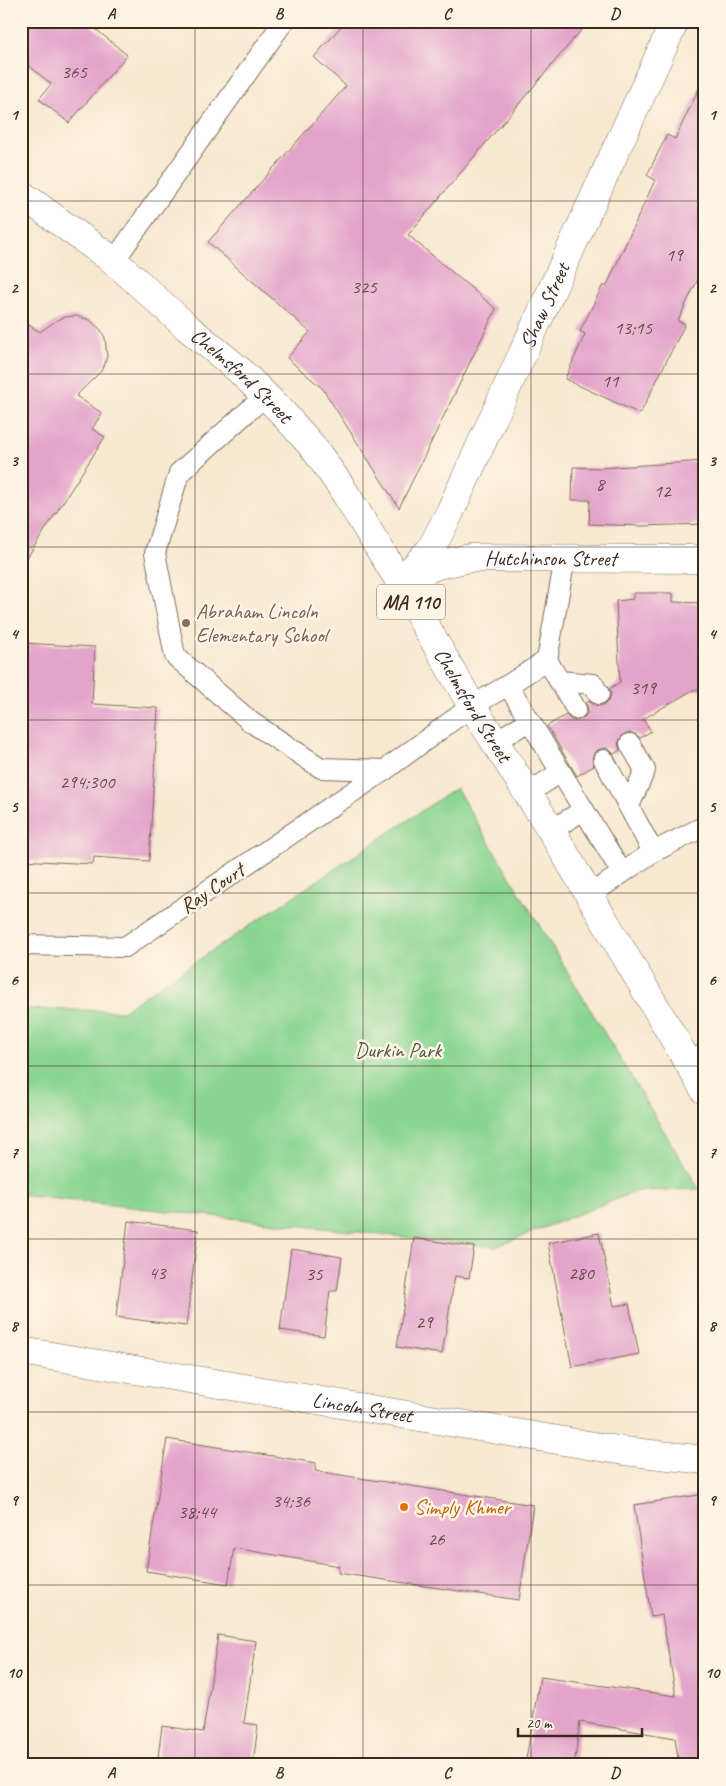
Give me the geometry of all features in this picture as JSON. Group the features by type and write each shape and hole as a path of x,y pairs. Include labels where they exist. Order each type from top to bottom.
{"street":[{"name":"Shaw Street","path":"400,582 431,549 450,512 675,21"},
{"name":"Chelmsford Street","path":"21,194 114,261 187,327 238,369 314,447 340,485 400,582 472,706 496,741 590,895 697,1059 705,1091"},
{"name":"Hutchinson Street","path":"400,582 438,565 470,558 705,559"},
{"name":"Lincoln Street","path":"21,1351 624,1451 705,1460"}],"lane":[{"path":"114,261 284,21"},
{"path":"265,396 179,473 155,553 174,656 251,722 321,768 385,770"},
{"path":"564,558 547,660 576,709"},
{"name":"Ray Court","path":"21,944 125,947 385,770 472,706 547,660"},
{"path":"559,681 593,684 600,694"},
{"path":"508,685 622,874"},
{"path":"496,741 529,721"},
{"path":"629,806 645,770 630,744"},
{"path":"604,760 654,852"},
{"path":"528,793 561,772"},
{"path":"551,830 584,810"},
{"path":"590,895 654,852 705,826"}],"green space":[{"name":"Durkin Park","path":"456,788 699,1189 637,1191 495,1247 21,1195 21,1009 122,1011"}],"building":[{"path":"21,21 86,21 127,55 69,123 39,99 51,84 21,59"},
{"path":"346,21 589,21 408,235 496,309 399,508 323,389 287,358 310,332 208,242 346,86 314,57"},
{"path":"705,76 705,264 678,321 685,324 640,414 565,379 585,334 580,331 603,285 606,287 655,180 647,175 667,135 675,139"},
{"path":"76,316 90,320 101,330 105,338 107,356 105,364 101,371 76,396 102,413 92,429 105,437 21,567 21,320 40,332 57,320"},
{"path":"705,461 705,524 641,526 589,524 590,500 572,500 573,467 600,468"},
{"path":"633,593 673,593 673,602 705,603 705,690 693,690 643,719 651,731 640,738 630,732 624,734 618,744 620,750 614,754 605,748 598,750 594,753 592,759 594,766 577,776 547,726 566,715 571,720 582,719 587,714 588,708 586,703 589,701 594,705 600,706 609,700 611,694 609,689 620,682 616,601 633,599"},
{"path":"21,643 95,647 92,704 158,708 149,861 94,857 93,864 21,860"},
{"path":"128,1221 198,1230 186,1326 116,1317"},
{"path":"599,1233 614,1306 629,1304 639,1354 572,1367 548,1243"},
{"path":"414,1238 474,1247 469,1278 455,1276 442,1354 397,1347"},
{"path":"291,1249 342,1257 337,1291 330,1291 324,1336 280,1330"},
{"path":"167,1439 316,1463 315,1471 533,1505 519,1600 338,1573 339,1566 234,1548 228,1584 146,1571"},
{"path":"705,1494 705,1765 679,1765 675,1738 580,1722 574,1765 525,1765 540,1677 676,1696 662,1615 651,1617 634,1505"},
{"path":"218,1635 256,1641 244,1723 258,1725 253,1765 157,1765 162,1726 203,1732"}],"place":[{"name":"Abraham Lincoln Elementary School","path":"186,623"},
{"name":"Simply Khmer","path":"404,1507"}]}
